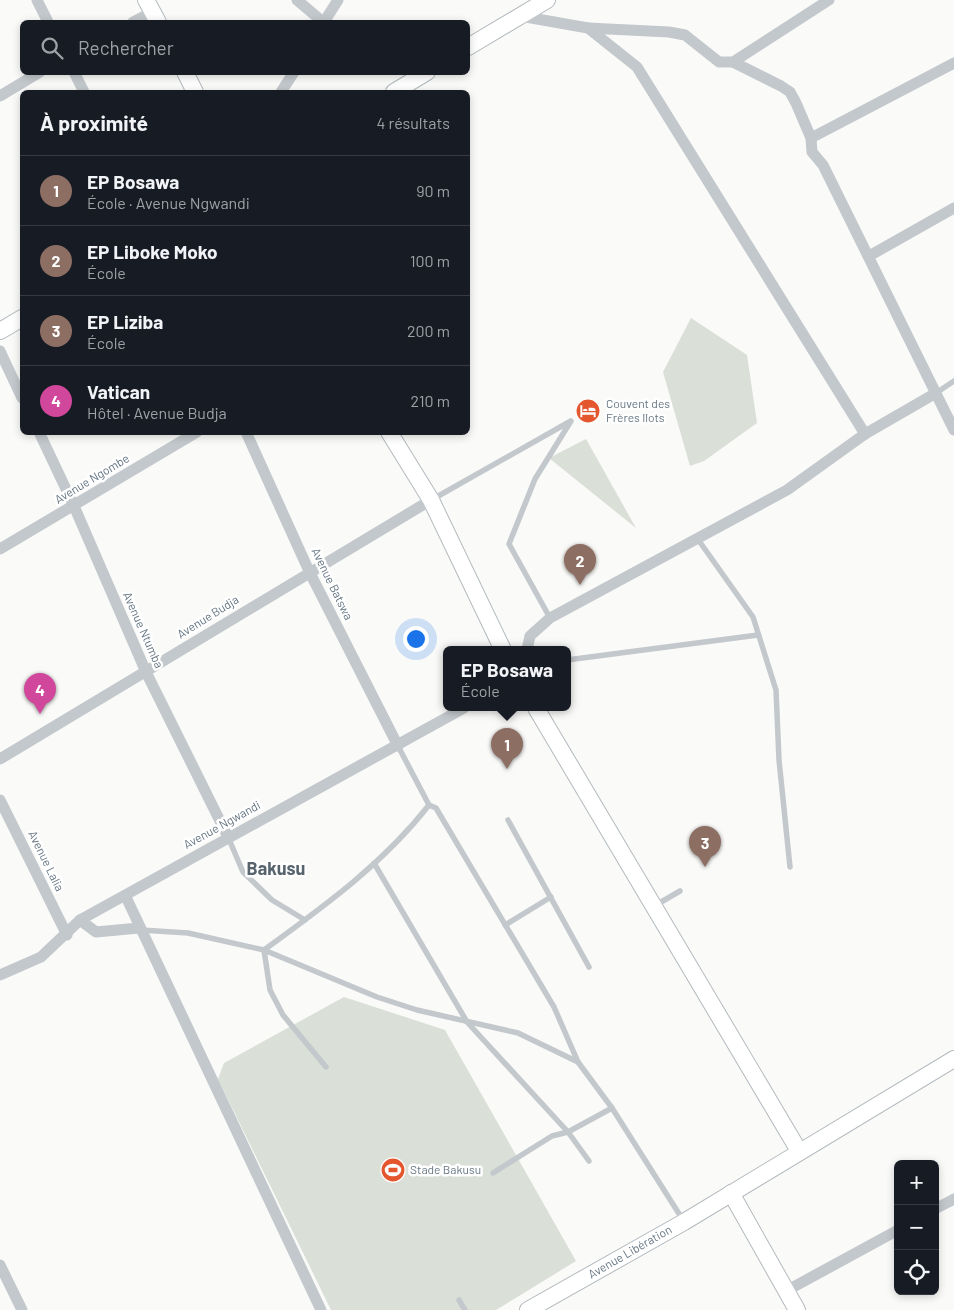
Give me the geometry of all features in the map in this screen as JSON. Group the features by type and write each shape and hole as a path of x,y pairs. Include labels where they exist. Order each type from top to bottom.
{"street":[{"path":"37,0 47,20"},
{"path":"297,0 322,20"},
{"path":"325,20 338,0"},
{"path":"470,46 547,0"},
{"path":"733,62 829,0"},
{"path":"137,20 152,12"},
{"path":"520,16 588,28 669,32 685,35 719,62 733,62 769,79 790,92 811,138 812,152 823,165 954,430"},
{"path":"588,28 637,67 865,434"},
{"path":"811,138 954,63"},
{"path":"0,96 35,75"},
{"path":"76,75 83,90"},
{"path":"186,75 194,90"},
{"path":"282,90 292,75"},
{"path":"397,90 421,75"},
{"path":"868,256 954,208"},
{"path":"0,331 20,319"},
{"path":"0,351 20,394"},
{"path":"528,646 530,636 550,618 787,490 865,434 936,393"},
{"name":"Avenue Ntumba","path":"40,435 74,506 146,672 228,837"},
{"name":"Avenue Ngombe","path":"0,549 192,435"},
{"name":"Avenue Batswa","path":"247,435 309,571 398,746"},
{"path":"391,435 431,500 502,646"},
{"name":"Avenue Budja","path":"0,759 146,672 309,571 431,500"},
{"name":"Avenue Ngwandi","path":"0,975 42,957 67,935 80,920 459,711"},
{"path":"538,711 799,1151 954,1058"},
{"name":"Avenue Lalia","path":"0,800 67,935"},
{"path":"126,896 139,928 321,1310"},
{"path":"80,920 96,932 139,928"},
{"name":"Avenue Libération","path":"528,1310 684,1222 799,1151"},
{"path":"731,1193 797,1310"},
{"path":"939,1207 954,1199"},
{"path":"786,1292 894,1232"},
{"path":"0,1265 22,1310"}],"lane":[{"path":"936,393 954,380"},
{"path":"431,500 571,421 535,479 509,544 550,618"},
{"path":"698,538 752,617 776,690 780,760 790,867"},
{"path":"571,659 758,635"},
{"path":"398,746 428,805 436,808 554,1008 578,1062 612,1108 684,1222"},
{"path":"264,950 357,881 408,831 428,805"},
{"path":"508,820 589,967"},
{"path":"228,837 243,872 272,900 305,920"},
{"path":"374,863 467,1022 568,1132 589,1161"},
{"path":"653,907 680,891"},
{"path":"505,925 551,897"},
{"path":"139,928 141,931 188,933 264,950 377,997 467,1022 518,1033 578,1062"},
{"path":"264,950 270,990 283,1015 326,1067"},
{"path":"493,1173 552,1136 568,1132 612,1108"},
{"path":"460,1300 465,1310"}],"shaded area":[{"path":"691,318 747,355 757,423 704,461 690,466 663,372"},
{"path":"586,439 636,528 549,458"},
{"name":"Stade Bakusu","path":"344,997 445,1030 576,1261 496,1310 331,1310 218,1079 224,1063"}],"place":[{"name":"Couvent des Frères Ilots","path":"588,411"},
{"name":"EP Liboke Moko","path":"580,585"},
{"name":"Vatican","path":"40,714"},
{"name":"EP Bosawa","path":"507,769"},
{"name":"EP Liziba","path":"705,867"},
{"name":"Stade Bakusu","path":"393,1170"}],"district":[{"name":"Bakusu","path":"276,869"}]}
